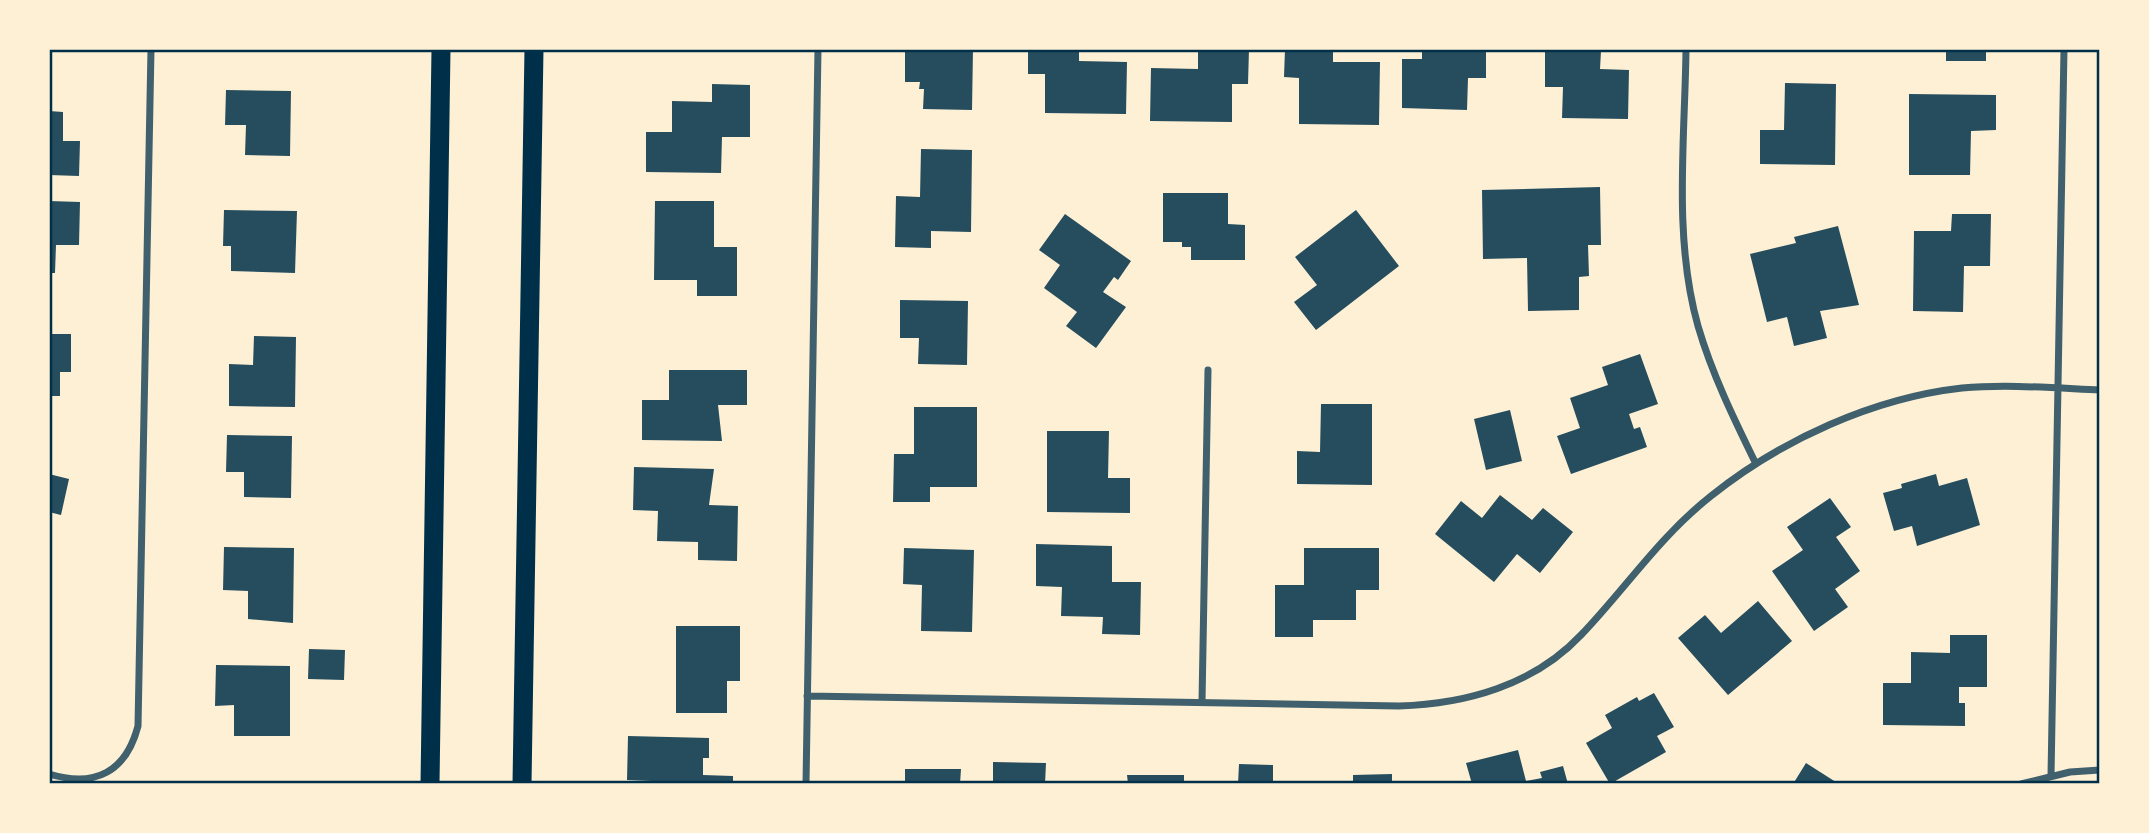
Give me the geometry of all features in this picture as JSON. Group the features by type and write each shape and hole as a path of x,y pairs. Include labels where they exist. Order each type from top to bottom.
{"highway":[{"path":"430,784 441,49"},
{"path":"522,784 534,49"}],"street":[{"path":"49,774 74,778 110,773 124,761 133,745 141,705 151,49"},
{"path":"806,784 818,49"},
{"path":"1686,49 1684,230 1691,294 1698,325 1723,394 1756,464"},
{"path":"2051,775 2064,49"},
{"path":"1202,702 1208,370"},
{"path":"807,696 1425,705 1478,695 1533,673 1580,636 1646,557 1678,524 1712,495 1756,464 1852,416 1929,394 1963,388 2100,390"},
{"path":"2021,784 2051,775 2100,770"}],"building":[{"path":"905,49 973,49 972,110 923,109 924,89 919,89 920,82 905,82"},
{"path":"1028,49 1079,49 1079,61 1127,62 1126,114 1045,113 1045,74 1028,74"},
{"path":"1249,49 1248,84 1232,84 1232,122 1150,121 1151,68 1198,69 1198,50"},
{"path":"1285,49 1333,49 1333,62 1380,62 1379,125 1299,124 1299,78 1284,77"},
{"path":"1422,49 1486,49 1486,78 1468,78 1467,110 1402,108 1402,59 1422,59"},
{"path":"1946,49 1986,49 1986,61 1946,61"},
{"path":"1545,51 1601,51 1600,69 1629,70 1628,119 1562,118 1563,87 1545,87"},
{"path":"1785,83 1836,84 1835,165 1760,164 1760,130 1784,130"},
{"path":"712,84 750,85 750,137 722,137 721,173 646,172 646,132 672,132 672,101 712,102"},
{"path":"226,90 291,91 290,156 245,155 246,125 225,125"},
{"path":"1909,94 1996,95 1996,130 1971,131 1970,175 1909,175"},
{"path":"49,111 63,112 63,141 80,141 79,176 49,175"},
{"path":"921,149 972,150 971,232 931,231 931,248 895,247 896,196 920,197"},
{"path":"1600,187 1601,245 1588,245 1589,276 1579,277 1579,310 1528,311 1527,258 1483,259 1482,190"},
{"path":"1163,193 1228,193 1228,224 1245,225 1245,260 1191,260 1191,247 1182,247 1182,242 1163,242"},
{"path":"49,201 80,202 79,245 56,245 55,273 49,273"},
{"path":"655,201 714,201 714,247 737,247 737,296 697,296 697,280 654,280"},
{"path":"224,210 297,211 295,273 231,271 231,246 223,246"},
{"path":"1356,210 1399,266 1316,330 1294,302 1317,285 1295,257"},
{"path":"1065,214 1131,261 1118,280 1114,277 1103,292 1126,307 1096,348 1066,326 1077,312 1044,288 1060,265 1039,250"},
{"path":"1952,214 1991,214 1990,266 1964,266 1963,312 1913,311 1914,231 1951,231"},
{"path":"1838,226 1859,305 1820,311 1827,338 1794,346 1787,317 1767,322 1750,254 1796,243 1794,237"},
{"path":"900,300 968,301 967,365 918,364 919,338 900,338"},
{"path":"49,334 71,334 71,372 60,372 60,396 49,396"},
{"path":"254,336 296,337 295,407 229,406 229,364 253,365"},
{"path":"1640,354 1658,404 1629,414 1634,429 1640,427 1647,447 1571,474 1557,436 1580,428 1570,398 1608,385 1602,367"},
{"path":"669,370 747,370 747,405 718,405 722,441 642,440 642,400 669,400"},
{"path":"1321,404 1372,404 1372,485 1297,484 1297,451 1320,452"},
{"path":"914,407 977,407 977,487 930,487 930,502 893,502 894,454 914,454"},
{"path":"1510,410 1522,461 1486,470 1474,419"},
{"path":"1047,431 1109,431 1108,478 1130,478 1130,513 1047,512"},
{"path":"227,435 292,436 291,498 244,497 244,472 226,472"},
{"path":"634,467 714,469 709,505 738,506 737,561 698,560 698,542 657,541 658,511 633,510"},
{"path":"49,474 69,479 61,515 49,512"},
{"path":"1936,474 1939,486 1967,478 1980,525 1917,546 1912,526 1894,531 1883,493 1902,488 1901,484"},
{"path":"1500,495 1532,520 1543,508 1573,532 1540,573 1517,554 1494,582 1435,534 1461,501 1482,518"},
{"path":"1830,498 1851,527 1836,537 1860,571 1835,589 1848,607 1814,631 1772,571 1803,550 1787,527"},
{"path":"1036,544 1112,546 1112,582 1141,582 1140,635 1102,634 1103,617 1061,616 1062,587 1036,586"},
{"path":"224,547 294,548 293,623 248,619 248,591 223,590"},
{"path":"904,548 974,550 972,632 921,631 922,585 903,584"},
{"path":"1304,548 1379,548 1379,590 1356,590 1356,620 1313,620 1313,637 1275,637 1275,585 1304,585"},
{"path":"1758,601 1792,641 1728,695 1678,638 1705,615 1721,633"},
{"path":"676,626 740,626 740,681 727,681 727,713 676,713"},
{"path":"1950,635 1987,635 1987,687 1959,687 1959,703 1965,703 1965,726 1883,725 1883,683 1911,683 1911,652 1950,653"},
{"path":"309,649 345,650 344,680 308,679"},
{"path":"216,665 290,666 290,736 234,736 234,705 215,706"},
{"path":"1654,693 1674,727 1657,736 1666,752 1610,784 1586,743 1612,728 1605,715 1637,697 1639,701"},
{"path":"628,736 709,738 709,758 703,758 703,775 733,776 733,784 652,784 652,781 627,780"},
{"path":"1518,750 1526,781 1542,778 1540,772 1563,766 1568,784 1472,784 1466,763"},
{"path":"993,762 1046,763 1045,784 993,784"},
{"path":"1806,763 1839,784 1793,784"},
{"path":"1239,764 1273,765 1273,784 1238,784"},
{"path":"905,769 961,769 960,784 905,784"},
{"path":"1392,774 1392,784 1353,784 1353,775"},
{"path":"1127,775 1184,775 1184,784 1128,784"}]}
